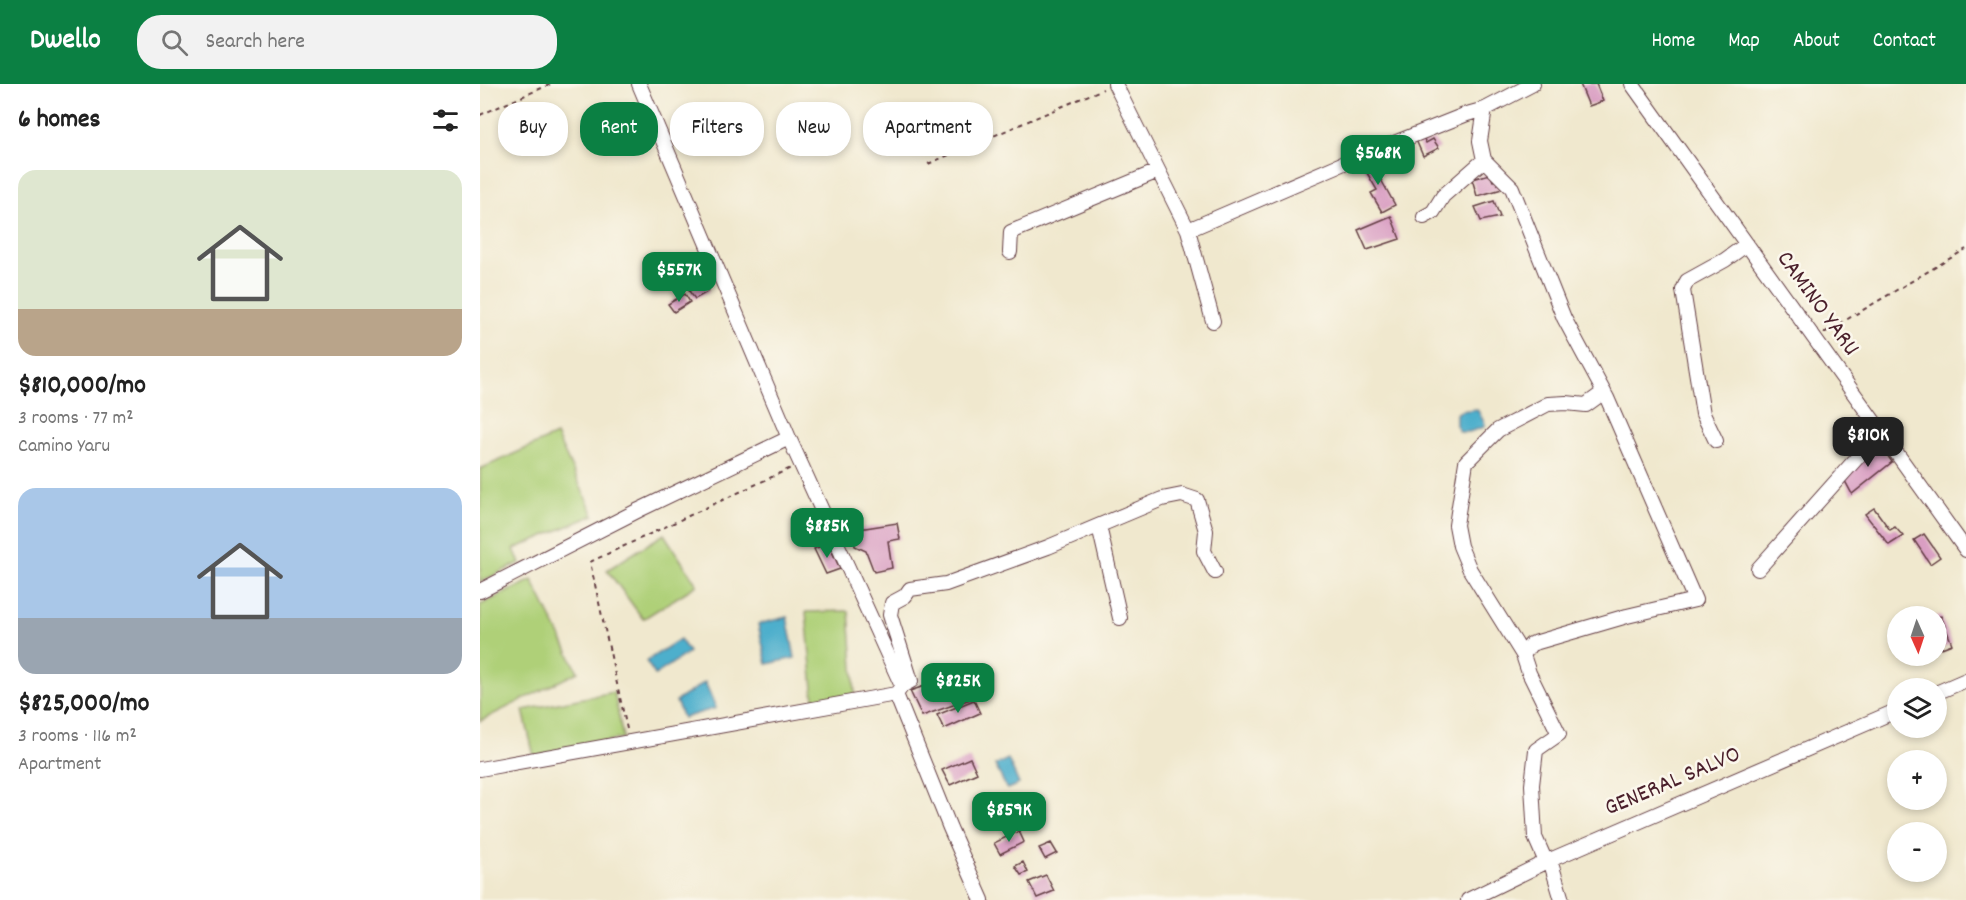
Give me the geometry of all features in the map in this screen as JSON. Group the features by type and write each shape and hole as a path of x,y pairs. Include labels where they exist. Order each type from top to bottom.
{"street":[{"path":"639,84 899,690 950,828 982,900"},
{"path":"1115,84 1188,230 1213,321"},
{"path":"1188,230 1344,163 1485,109 1533,84"},
{"name":"CAMINO YARU","path":"1632,84 1966,550"},
{"path":"1485,109 1480,141 1484,160 1512,188 1564,318 1604,393 1695,600 1531,644 1523,655"},
{"path":"1424,217 1433,212 1443,196 1484,160"},
{"path":"1010,252 1011,232 1158,171"},
{"path":"1716,441 1703,414 1683,290 1687,281 1725,260 1747,244"},
{"path":"1562,900 1548,861 1535,837 1532,785 1536,750 1559,734 1523,655 1470,570 1460,546 1456,525 1466,462 1498,430 1548,404 1586,405 1604,393"},
{"path":"1758,569 1881,431"},
{"path":"480,591 639,510 789,438"},
{"path":"480,768 899,690 911,681 890,615 892,603 905,596 910,589 946,584 1048,547 1162,499 1182,495 1197,500 1206,531 1204,551 1215,573"},
{"path":"1099,526 1120,618"},
{"path":"1947,688 1966,680"},
{"name":"GENERAL SALVO","path":"1468,900 1548,861 1887,715"}],"path":[{"path":"480,115 551,84"},
{"path":"928,164 1102,91 1106,84"},
{"path":"1815,339 1966,249"},
{"path":"631,741 590,562 802,463"}],"green space":[{"path":"556,435 594,515 514,549 520,563 480,582 480,469"},
{"path":"664,534 697,585 643,619 607,570"},
{"path":"532,580 578,672 480,721 480,605"},
{"path":"849,611 855,695 814,700 806,612"},
{"path":"614,692 623,738 534,756 523,710"}],"water":[{"path":"1477,409 1485,424 1484,427 1469,432 1460,432 1456,425 1456,414"},
{"path":"787,617 795,658 767,664 758,624"},
{"path":"680,639 689,652 655,675 646,661"},
{"path":"705,682 716,708 683,718 676,701"},
{"path":"1008,759 1019,784 1007,789 995,765"}],"building":[{"path":"1580,84 1596,84 1603,101 1589,106"},
{"path":"1423,137 1426,143 1433,139 1439,148 1423,156 1416,140"},
{"path":"1368,156 1395,205 1382,212 1371,193 1377,190 1360,161"},
{"path":"1490,174 1493,181 1498,179 1502,189 1477,196 1472,179"},
{"path":"1494,201 1500,217 1481,221 1475,207"},
{"path":"1391,216 1400,239 1367,250 1358,230"},
{"path":"703,258 710,271 685,283 678,269"},
{"path":"704,283 709,291 695,299 689,291"},
{"path":"685,294 690,302 674,312 668,304"},
{"path":"1878,442 1892,462 1852,494 1844,479"},
{"path":"1874,508 1890,530 1895,527 1903,536 1889,545 1865,514"},
{"path":"897,523 900,539 888,541 892,568 874,572 866,551 855,546 853,530"},
{"path":"1924,534 1940,557 1930,564 1914,540"},
{"path":"828,543 840,569 826,574 814,549"},
{"path":"1947,631 1952,644 1947,646"},
{"path":"933,683 937,690 949,686 973,687 976,697 922,716 910,691"},
{"path":"974,700 980,713 944,729 937,715"},
{"path":"970,758 977,773 950,785 942,770"},
{"path":"1019,831 1024,842 1000,854 994,843"},
{"path":"1051,843 1057,853 1045,859 1039,848"},
{"path":"1023,862 1028,872 1021,875 1015,866"},
{"path":"1046,875 1054,891 1037,898 1029,882"}]}
